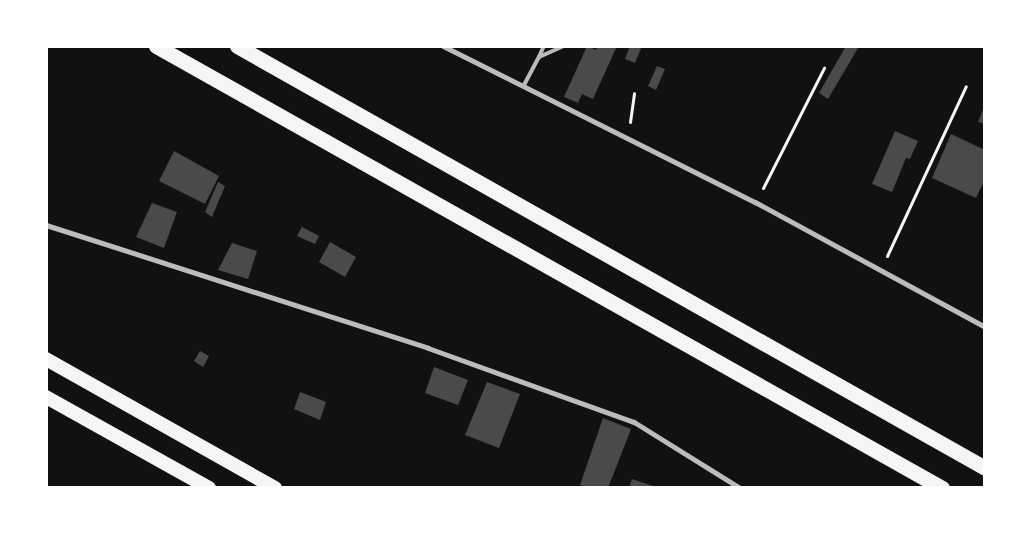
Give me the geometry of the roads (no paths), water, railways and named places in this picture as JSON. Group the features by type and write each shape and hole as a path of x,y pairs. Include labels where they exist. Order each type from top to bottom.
{"highway":[{"path":"156,46 942,488"},
{"path":"237,46 985,468"},
{"path":"46,359 275,488"},
{"path":"46,397 209,488"}],"street":[{"path":"443,46 755,202 985,327"},
{"path":"46,225 428,348 625,418 740,488"}],"lane":[{"path":"524,85 544,46"},
{"path":"540,57 564,46"}]}
